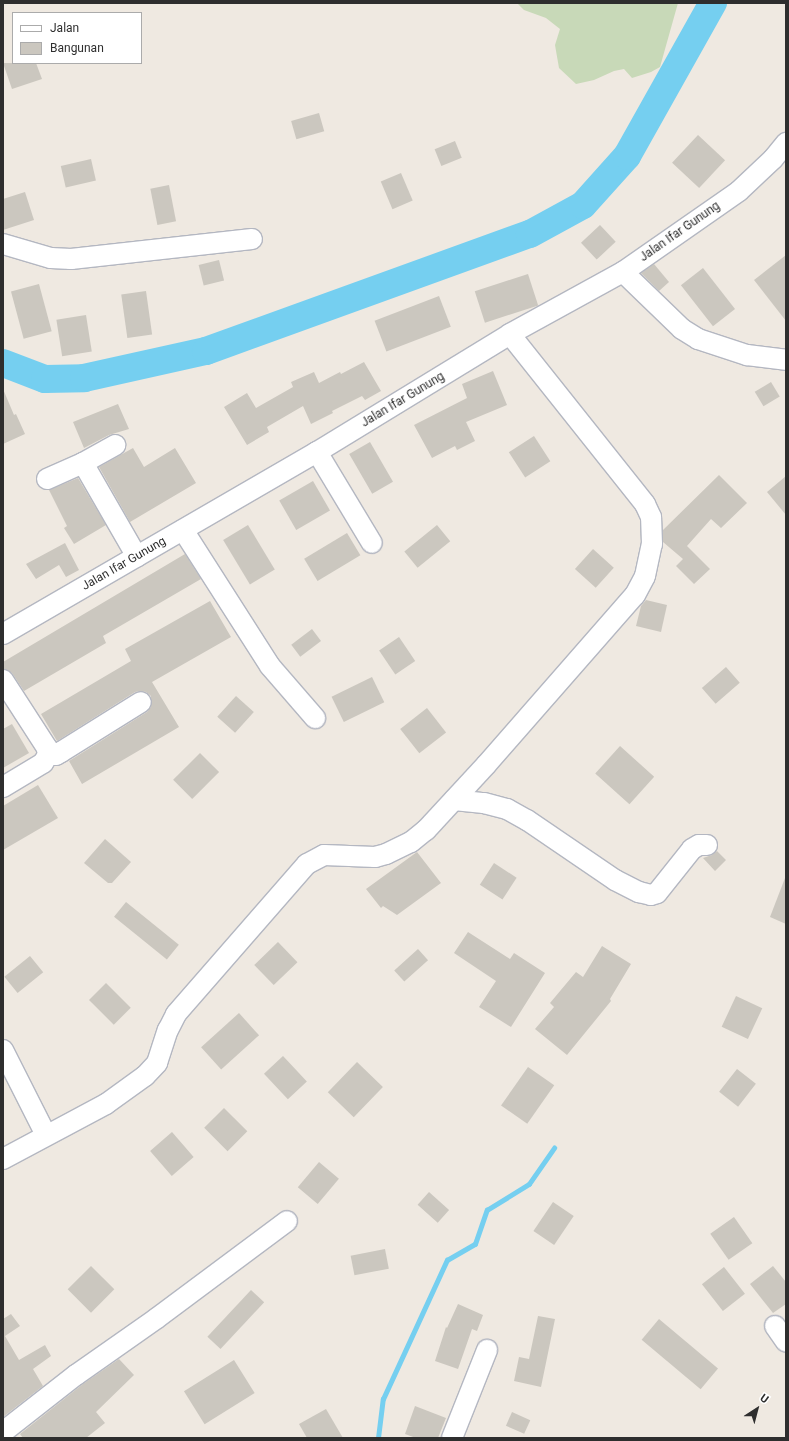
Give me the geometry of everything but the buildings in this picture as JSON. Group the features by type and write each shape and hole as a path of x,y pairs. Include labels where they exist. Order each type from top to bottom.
{"street":[{"name":"Jalan Ifar Gunung","path":"3,634 317,452 510,334 623,272 739,190 773,158 786,143"},
{"path":"3,244 51,258 71,259 252,239"},
{"path":"623,272 682,329 698,339 747,355 786,360"},
{"path":"3,1159 106,1104 145,1076 156,1063 168,1030 176,1014 307,864 324,855 375,857 386,854 411,842 426,830 635,595 645,576 652,544 650,517 645,504 510,334"},
{"path":"47,479 83,463 115,445"},
{"path":"317,452 372,543"},
{"path":"83,463 136,557"},
{"path":"183,530 270,666 315,718"},
{"path":"3,680 47,748 48,755 43,763 3,787"},
{"path":"48,755 56,755 141,702"},
{"path":"454,800 484,803 507,809 527,820 615,880 639,892 652,895 657,893 692,849 698,845 707,845"},
{"path":"3,1050 46,1135"},
{"path":"3,1432 76,1375 157,1318 287,1221"},
{"path":"775,1326 786,1342"},
{"path":"455,1437 487,1350"}],"green space":[{"path":"517,3 678,3 660,67 651,72 632,78 624,69 614,71 594,80 576,84 559,68 555,45 560,29 546,18 524,10"}],"waterway":[{"path":"3,363 45,379 84,378 206,351 530,234 583,205 627,156 713,3"},
{"path":"378,1438 383,1399 447,1260 475,1244 487,1210 529,1184 554,1148"}]}
